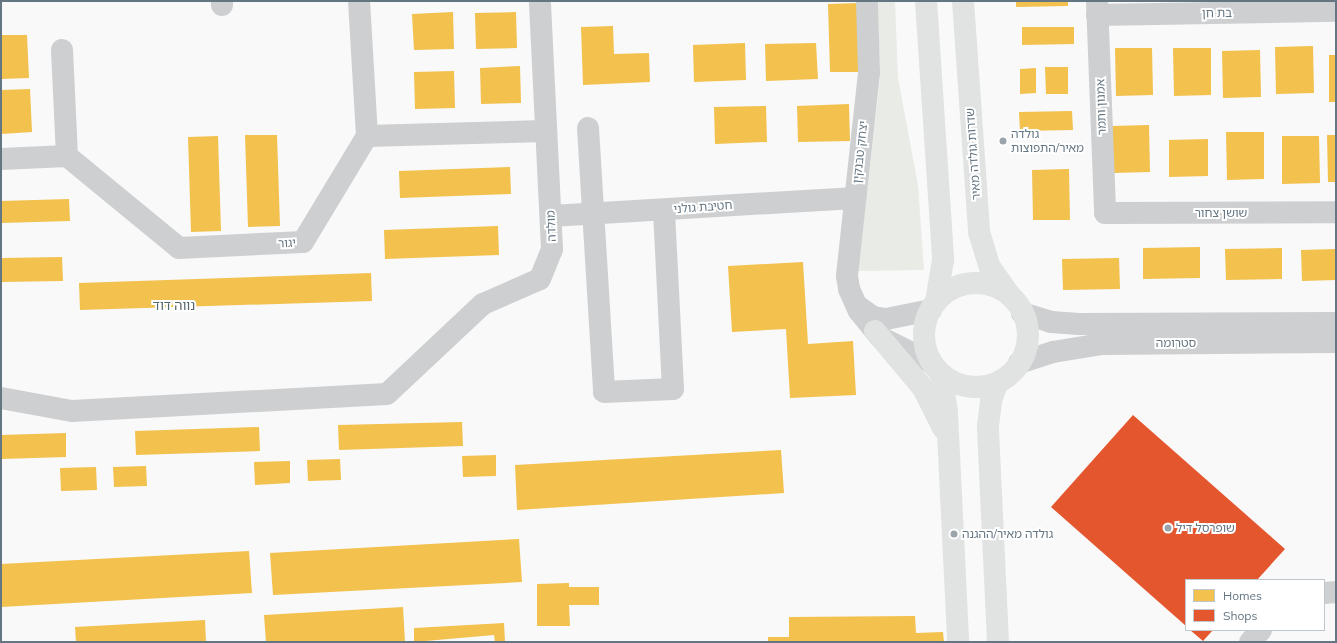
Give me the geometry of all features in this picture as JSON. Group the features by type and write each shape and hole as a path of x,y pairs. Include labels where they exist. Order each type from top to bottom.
{"main road":[{"path":"926,1 943,260 933,306 924,337 936,368 950,452 958,642"},
{"name":"שדרות גולדה מאיר","path":"963,1 978,232 990,267 1017,306"},
{"path":"933,306 957,287 973,284 998,289 1017,306 1027,342 1019,363 998,382 991,400 988,426 998,642"},
{"path":"875,332 932,402 950,452"},
{"path":"936,368 964,386 998,382"}],"street":[{"path":"358,1 367,136 545,131"},
{"name":"מולדה","path":"1,398 72,411 387,394 483,304 540,279 552,249 545,131 540,1"},
{"name":"יצחק טבנקין","path":"867,1 869,73 847,276 854,302 875,332 895,347 936,368"},
{"name":"בת חן","path":"1097,8 1336,12"},
{"name":"אמנון ותמר","path":"1097,8 1105,214"},
{"path":"1,159 67,156 62,50"},
{"path":"588,128 595,212 604,392 673,389 664,210"},
{"name":"יגור","path":"67,156 179,248 303,242 367,136"},
{"name":"חטיבת גולני","path":"551,216 595,212 664,210 855,198"},
{"name":"שושן צחור","path":"1105,214 1336,212"},
{"path":"854,302 868,314 886,319 933,306"},
{"name":"סטרומה","path":"1017,306 1051,322 1079,324 1336,323"},
{"name":"סטרומה","path":"1019,363 1053,352 1102,344 1336,342"},
{"path":"1325,593 1336,592"},
{"path":"1250,642 1260,631"}],"shaded area":[{"path":"878,1 895,1 898,78 918,185 924,270 858,271 880,79"}],"building: Homes":[{"path":"1016,1 1068,1 1068,6 1016,7"},
{"path":"859,3 861,72 830,72 828,4"},
{"path":"453,12 454,49 414,50 412,14"},
{"path":"516,12 517,48 476,49 475,13"},
{"path":"613,26 614,54 649,53 650,82 583,85 581,27"},
{"path":"1022,27 1074,27 1074,44 1022,45"},
{"path":"1,35 27,35 29,78 1,79"},
{"path":"745,43 746,80 694,82 693,45"},
{"path":"816,43 818,79 766,81 765,44"},
{"path":"1313,46 1314,93 1276,94 1275,47"},
{"path":"1115,48 1152,48 1153,95 1116,96"},
{"path":"1173,48 1211,48 1211,95 1174,96"},
{"path":"1260,50 1261,97 1223,98 1222,51"},
{"path":"1329,55 1336,55 1336,102 1329,102"},
{"path":"520,66 521,103 481,104 480,68"},
{"path":"1045,67 1068,67 1068,94 1046,94"},
{"path":"1036,68 1036,93 1020,94 1020,69"},
{"path":"454,71 455,108 415,109 414,72"},
{"path":"30,89 32,132 1,134 1,90"},
{"path":"849,104 850,141 798,142 797,106"},
{"path":"766,106 767,142 715,144 714,107"},
{"path":"1072,111 1073,130 1020,131 1019,112"},
{"path":"1149,125 1150,172 1113,173 1112,126"},
{"path":"1226,132 1264,132 1264,179 1227,180"},
{"path":"245,135 277,135 280,226 248,227"},
{"path":"1327,135 1336,135 1336,182 1328,182"},
{"path":"218,136 221,231 191,232 188,137"},
{"path":"1282,136 1319,136 1320,183 1282,184"},
{"path":"1208,139 1208,176 1169,177 1169,140"},
{"path":"510,167 511,194 400,198 399,171"},
{"path":"1069,169 1070,220 1033,220 1032,170"},
{"path":"69,199 70,221 1,223 1,201"},
{"path":"498,226 499,255 385,259 384,230"},
{"path":"1200,247 1200,278 1143,279 1143,248"},
{"path":"1282,248 1282,279 1226,280 1225,249"},
{"path":"1336,249 1336,280 1302,281 1301,250"},
{"path":"62,257 63,281 1,282 1,258"},
{"path":"1119,258 1120,289 1063,290 1062,259"},
{"path":"803,262 808,344 853,341 856,395 790,398 786,329 732,332 728,266"},
{"path":"371,273 372,301 80,310 79,283"},
{"path":"462,422 463,446 339,450 338,425"},
{"path":"259,427 260,451 136,455 135,431"},
{"path":"66,433 66,457 1,459 1,435"},
{"path":"781,450 784,493 517,510 515,465"},
{"path":"496,455 496,476 463,477 462,456"},
{"path":"340,459 341,480 308,481 307,460"},
{"path":"290,461 290,483 255,485 254,462"},
{"path":"146,466 147,486 114,487 113,467"},
{"path":"96,467 97,490 61,491 60,468"},
{"path":"519,539 522,582 273,595 270,553"},
{"path":"249,551 252,593 1,607 1,564"},
{"path":"569,583 569,587 599,587 599,605 569,605 570,626 537,626 537,584"},
{"path":"403,607 405,642 266,642 264,615"},
{"path":"915,616 916,633 943,632 944,642 768,642 768,637 789,637 789,617"},
{"path":"205,620 206,642 76,642 75,627"},
{"path":"504,623 505,642 495,642 494,635 414,642 414,628"}],"building: Shops":[{"name":"שופרסל דיל","path":"1133,415 1285,549 1258,579 1185,579 1185,625 1051,507"},
{"path":"1191,631 1212,631 1203,641"}],"place":[{"name":"גולדה מאיר/התפוצות","path":"1003,141"},
{"name":"שופרסל דיל","path":"1168,528"},
{"name":"גולדה מאיר/ההגנה","path":"954,534"}],"district":[{"name":"נווה דוד","path":"174,305"}]}
